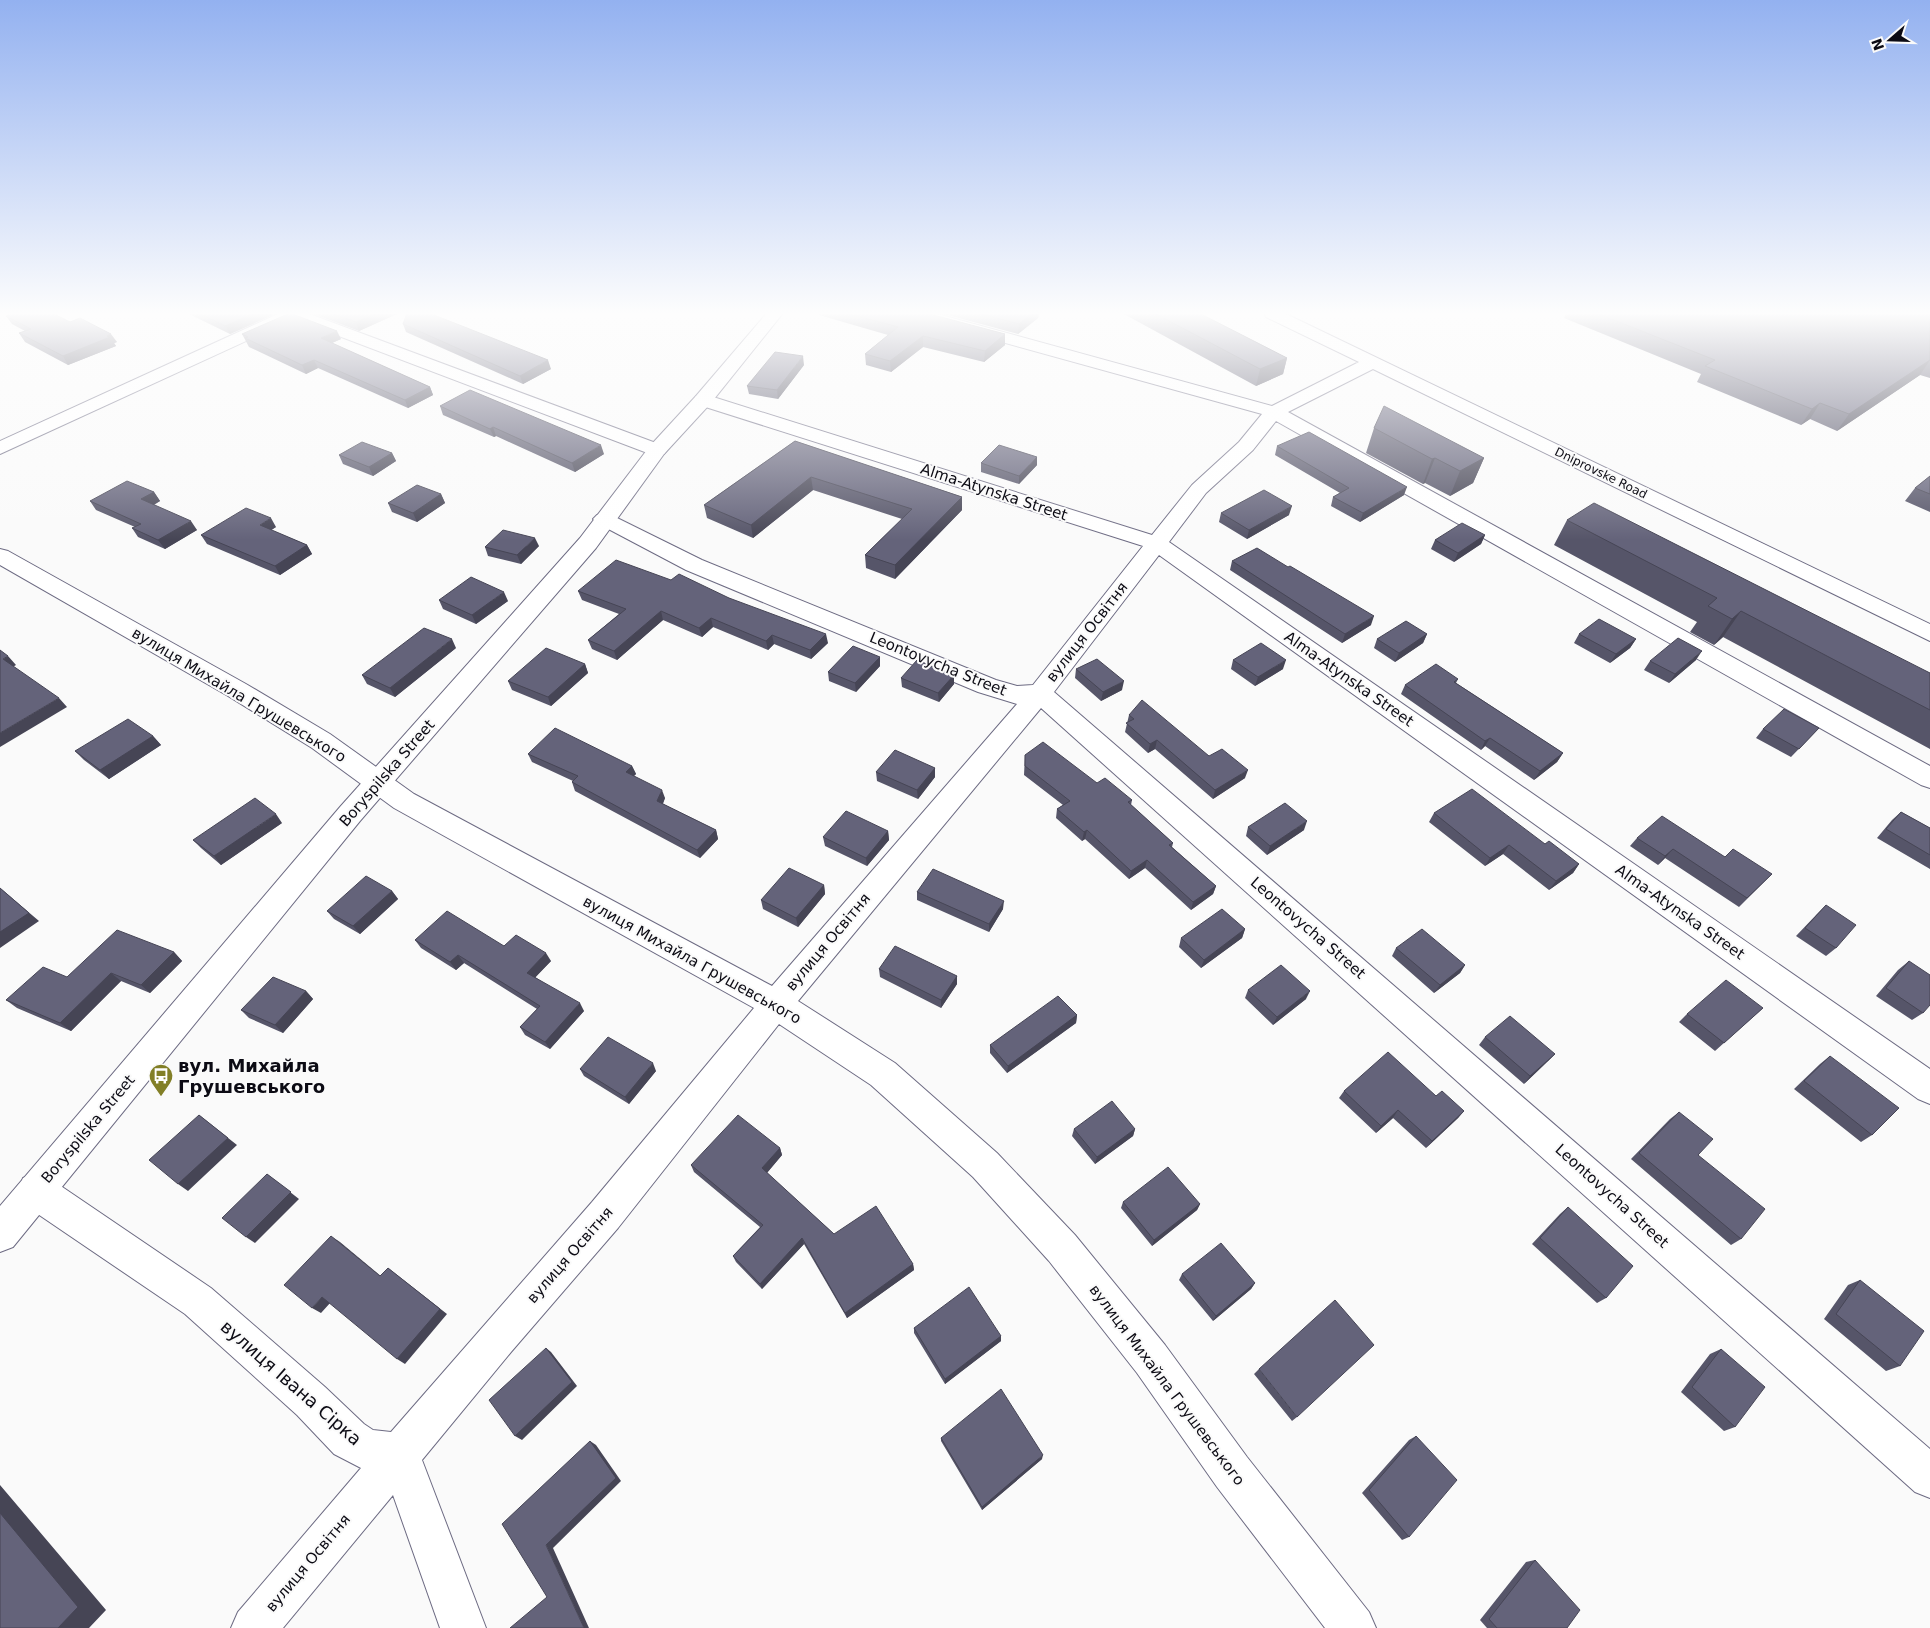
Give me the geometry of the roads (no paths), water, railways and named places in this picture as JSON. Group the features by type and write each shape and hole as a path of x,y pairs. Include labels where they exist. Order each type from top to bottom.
{"street":[{"path":"0,448 128,389"},
{"path":"495,389 657,450"},
{"name":"Boryspilska Street","path":"0,1234 379,783 588,543 657,450 712,389"},
{"path":"1191,389 1274,412 1930,778"},
{"name":"вулиця Освітня","path":"254,1628 399,1454 605,1215 776,1004 1040,693 1199,489 1246,446 1274,412 1319,389"},
{"name":"Dniprovske Road","path":"1427,389 1930,634"},
{"name":"Alma-Atynska Street","path":"703,400 1156,543 1930,1088"},
{"name":"Leontovycha Street","path":"604,519 694,565 987,686 1017,695 1040,693 1930,1477"},
{"name":"вулиця Михайла Грушевського","path":"0,556 279,715 354,763 404,801 776,1004 883,1074 991,1172 1062,1248 1151,1359 1232,1472 1354,1628"},
{"name":"вулиця Івана Сірка","path":"36,1191 198,1301 304,1395 350,1439 368,1450 399,1454"},
{"path":"399,1454 463,1628"}],"place":[{"name":"вул. Михайла Грушевського","path":"161,1097"}]}
